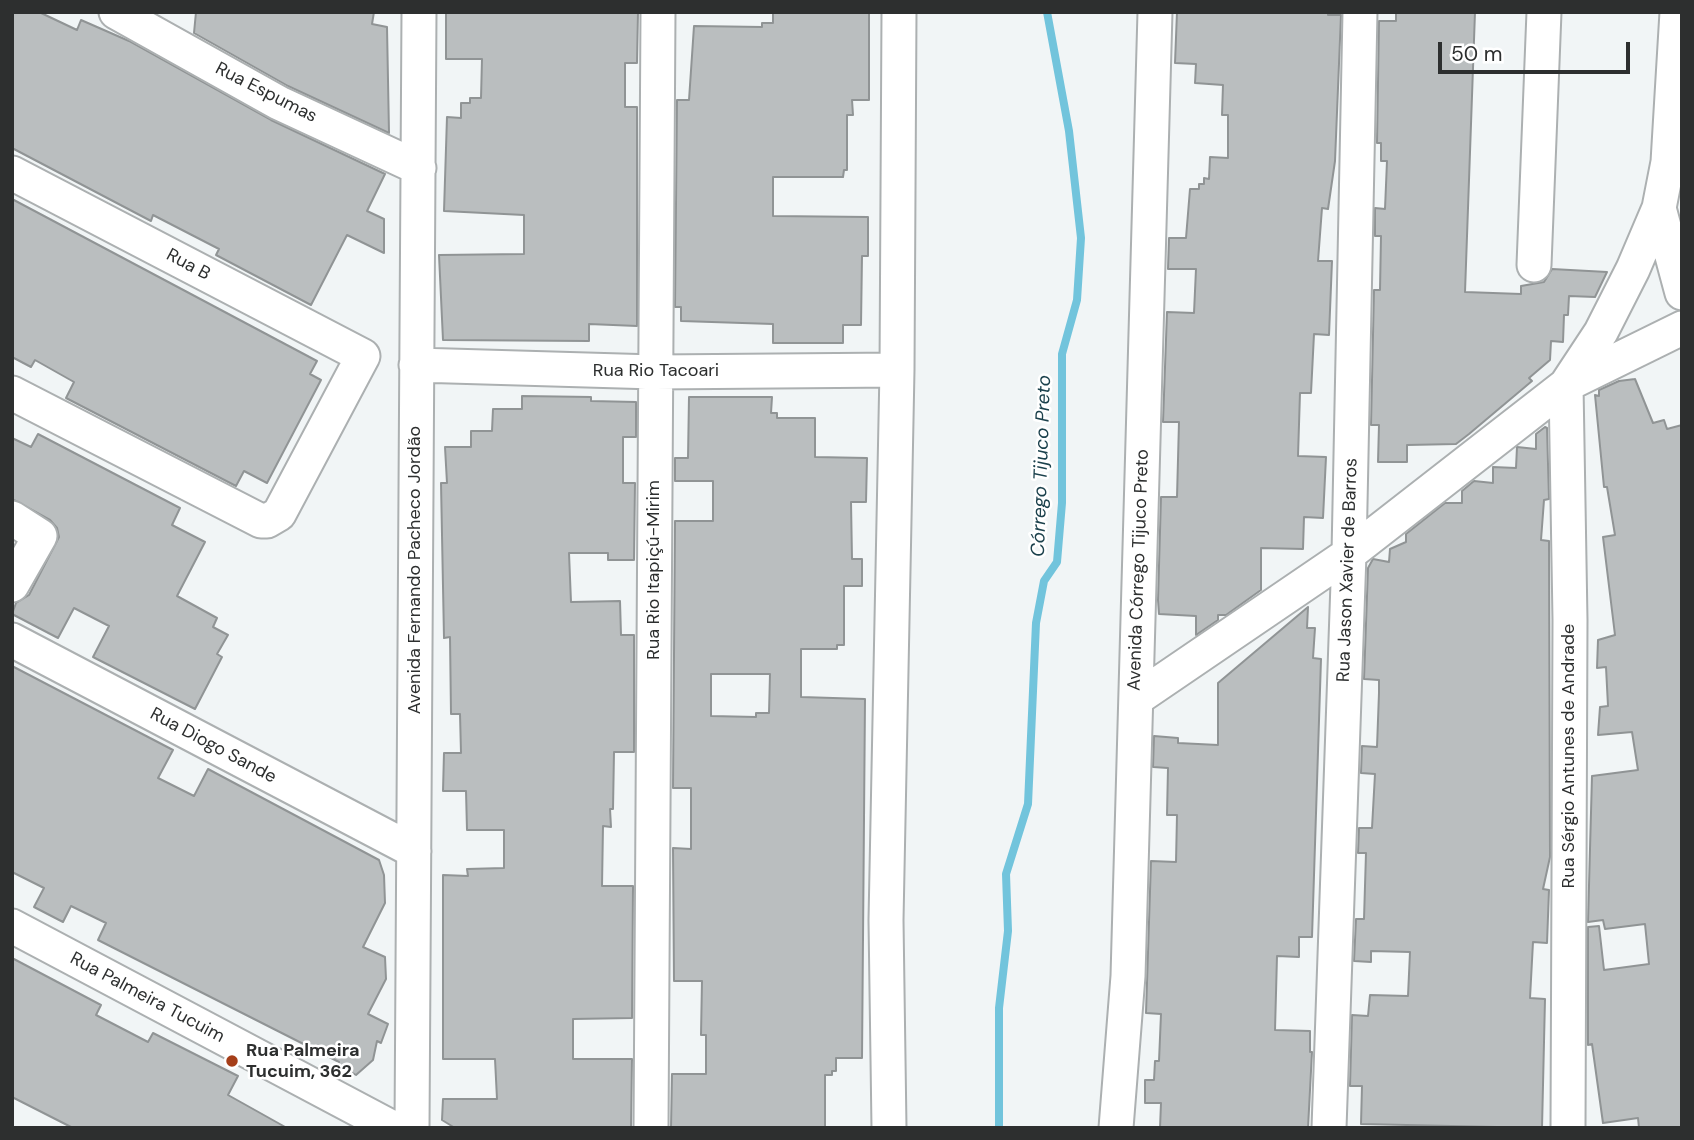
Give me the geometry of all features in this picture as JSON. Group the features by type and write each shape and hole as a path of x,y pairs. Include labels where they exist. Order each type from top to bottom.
{"street":[{"name":"Rua Espumas","path":"116,12 279,103 419,167"},
{"name":"Avenida Fernando Pacheco Jordão","path":"412,1128 419,12"},
{"name":"Rua Rio Itapiçú-Mirim","path":"651,1128 658,12"},
{"path":"889,1128 886,920 897,370 899,12"},
{"name":"Avenida Córrego Tijuco Preto","path":"1116,1128 1128,976 1155,12"},
{"name":"Rua Jason Xavier de Barros","path":"1329,1128 1349,554 1360,12"},
{"path":"1534,265 1544,12"},
{"path":"1566,385 1601,332 1633,269 1675,162 1677,12"},
{"name":"Rua B","path":"12,173 363,356 279,514 267,521 261,521 12,393"},
{"path":"1659,208 1682,293"},
{"path":"1136,699 1349,554 1566,385 1682,328"},
{"name":"Rua Rio Tacoari","path":"416,365 655,372 897,370"},
{"name":"Rua Sérgio Antunes de Andrade","path":"1566,385 1570,620 1568,1128"},
{"path":"12,518 40,536 12,585"},
{"name":"Rua Diogo Sande","path":"12,640 414,851"},
{"name":"Rua Palmeira Tucuim","path":"12,926 393,1128"}],"building":[{"path":"12,12 39,12 77,30 81,20 129,41 271,120 385,174 367,211 384,219 384,253 347,235 311,305 216,255 219,249 153,215 151,221 12,148"},
{"path":"196,12 374,12 372,24 387,27 389,133 288,86 194,33"},
{"path":"446,12 638,12 637,63 625,63 625,107 637,107 637,326 589,324 589,341 443,340 439,255 524,254 524,215 444,211 447,117 461,118 461,103 470,103 470,98 481,98 482,59 446,59"},
{"path":"773,12 869,13 869,100 852,100 853,115 847,115 847,170 844,170 843,177 773,177 773,216 868,217 868,256 862,256 861,325 843,325 843,343 773,343 773,324 681,321 681,307 675,307 677,100 689,100 694,26 762,27 762,23 773,23"},
{"path":"1177,12 1328,12 1328,15 1341,15 1335,161 1328,209 1322,208 1318,261 1332,261 1329,335 1314,334 1311,393 1300,393 1298,456 1326,457 1323,518 1304,517 1303,549 1261,548 1261,590 1226,615 1218,615 1218,620 1196,635 1196,616 1159,614 1158,600 1161,497 1177,497 1179,422 1163,422 1167,312 1194,313 1196,269 1168,269 1169,238 1186,238 1190,189 1199,189 1199,184 1204,184 1204,178 1209,179 1210,157 1228,158 1228,115 1222,115 1223,85 1195,83 1196,64 1175,63"},
{"path":"1396,12 1475,12 1465,292 1521,294 1521,286 1544,282 1552,269 1607,272 1595,297 1569,296 1568,315 1564,315 1563,342 1551,341 1550,360 1529,378 1532,381 1469,434 1456,444 1407,445 1407,462 1378,462 1379,425 1371,425 1374,290 1380,290 1381,236 1375,236 1375,208 1385,209 1387,161 1381,161 1381,143 1377,143 1379,21 1396,21"},
{"path":"12,199 317,361 310,374 321,380 267,483 244,471 236,486 66,398 74,382 35,360 31,367 12,357"},
{"path":"1635,379 1653,423 1664,420 1667,429 1682,425 1682,1128 1639,1128 1638,1118 1603,1123 1592,1044 1588,1045 1588,927 1599,926 1604,970 1649,964 1645,924 1605,929 1603,920 1588,922 1592,776 1638,770 1632,732 1598,735 1600,707 1608,706 1606,667 1597,668 1598,640 1615,635 1603,537 1615,535 1607,487 1604,487 1595,395 1599,396 1599,390 1619,381"},
{"path":"522,396 591,397 591,401 636,402 636,437 623,437 623,483 635,483 634,560 608,560 608,553 569,553 571,602 620,601 621,635 634,635 634,752 614,752 611,827 603,826 602,886 633,886 632,1018 573,1019 573,1059 632,1059 631,1128 455,1128 442,1120 443,1099 497,1099 495,1059 443,1059 443,875 468,876 467,869 504,868 504,830 467,830 466,791 443,791 444,753 461,753 460,714 451,714 450,637 444,638 441,483 447,483 445,447 471,447 471,431 492,431 493,409 522,409"},
{"path":"689,397 772,397 771,413 777,413 777,418 815,418 815,457 867,458 866,502 851,502 852,559 862,559 862,586 844,586 844,645 837,645 837,649 801,649 801,697 865,699 862,1058 836,1058 836,1071 832,1071 832,1075 825,1075 825,1128 671,1128 672,1074 706,1074 706,1035 701,1035 702,981 674,981 673,848 691,849 691,788 673,788 675,521 713,521 713,481 675,481 675,458 688,458","holes":["711,674 770,674 769,713 756,713 756,717 711,716"]},
{"path":"1545,427 1549,499 1544,500 1541,540 1549,541 1550,857 1543,889 1549,890 1547,943 1533,942 1530,998 1545,999 1542,1128 1361,1124 1362,1086 1350,1086 1352,1015 1368,1016 1370,995 1408,996 1410,952 1371,951 1371,962 1354,961 1356,919 1364,919 1366,853 1358,853 1359,828 1372,828 1375,774 1361,773 1362,746 1377,747 1379,693 1379,680 1364,679 1368,568 1373,559 1389,562 1390,549 1406,542 1406,534 1445,503 1462,503 1462,491 1474,481 1493,483 1493,467 1516,468 1517,447 1536,449 1536,434"},
{"path":"38,434 180,508 172,525 205,542 177,596 217,618 213,627 228,635 217,654 222,657 195,709 93,657 109,626 74,608 58,638 12,614 16,603 29,595 59,537 57,528 50,520 12,499 12,438 31,447"},
{"path":"1308,607 1307,628 1315,628 1313,658 1321,659 1312,937 1299,937 1299,957 1277,956 1275,1030 1310,1031 1312,1052 1308,1128 1160,1128 1161,1103 1145,1103 1145,1080 1154,1080 1155,1061 1159,1061 1161,1014 1146,1013 1151,861 1176,862 1177,815 1167,815 1168,768 1153,767 1154,736 1178,738 1178,743 1218,745 1218,683"},
{"path":"12,666 173,750 158,778 194,796 208,769 379,860 384,875 385,903 363,947 385,957 386,979 368,1014 388,1024 381,1043 377,1041 373,1060 356,1075 338,1065 339,1062 98,940 106,923 71,906 63,922 34,907 44,888 12,872"},
{"path":"12,958 101,1005 96,1015 148,1042 153,1033 238,1076 228,1095 287,1128 73,1128 12,1097"}],"waterway":[{"name":"Córrego Tijuco Preto","path":"999,1128 999,1008 1008,931 1006,874 1028,804 1036,623 1044,581 1057,562 1062,503 1062,354 1077,300 1081,238 1069,131 1047,12"}],"place":[{"name":"Rua Palmeira Tucuim, 362","path":"232,1061"}]}
